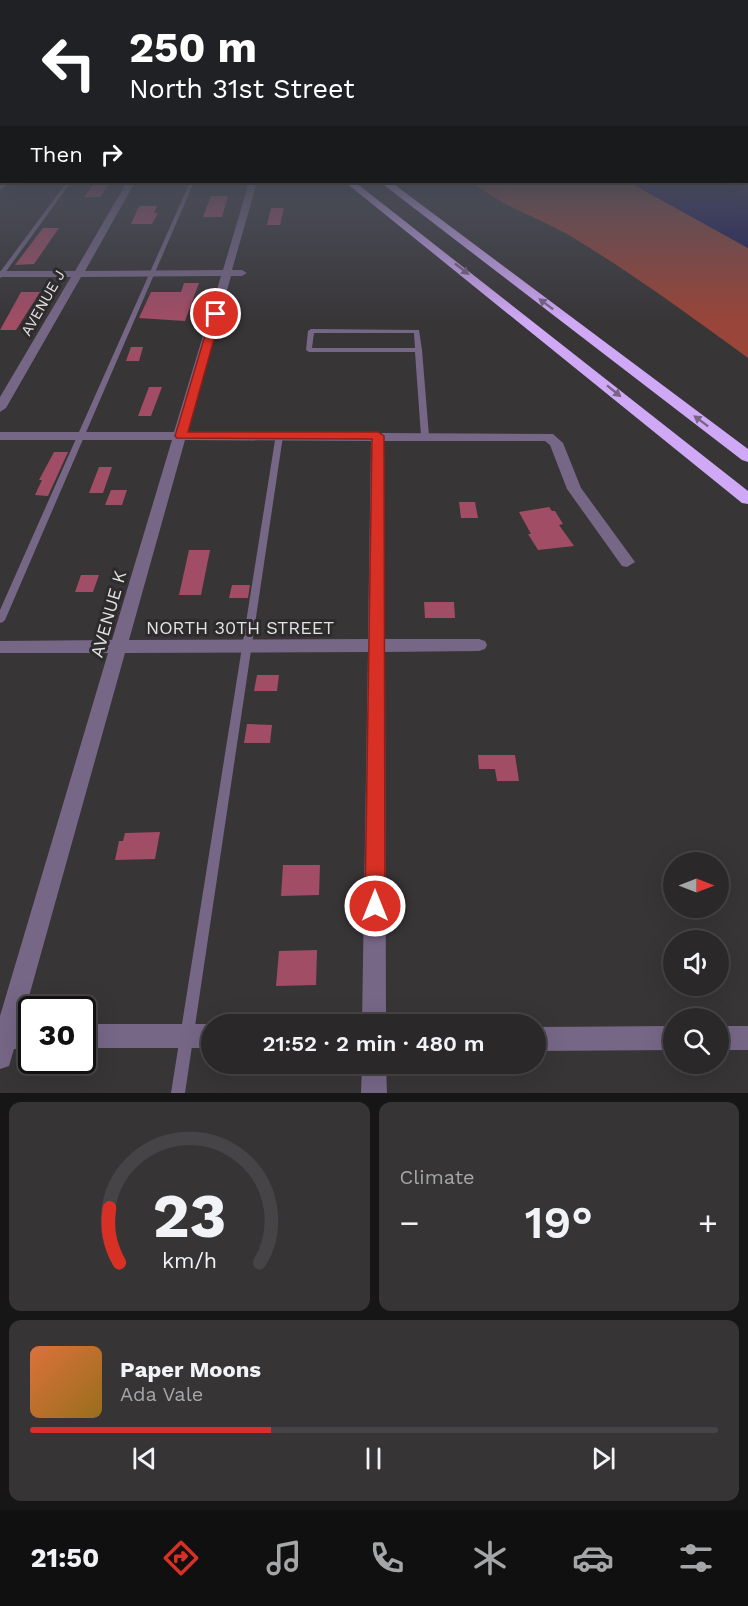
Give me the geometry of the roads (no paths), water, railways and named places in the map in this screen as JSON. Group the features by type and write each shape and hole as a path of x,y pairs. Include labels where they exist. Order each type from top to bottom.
{"highway":[{"path":"398,220 748,499"},
{"path":"435,220 748,457"}],"street":[{"name":"AVENUE J","path":"0,408 109,220"},
{"name":"AVENUE K","path":"2,1044 181,436 235,273 245,220"},
{"path":"0,274 235,273"},
{"path":"0,436 540,436 552,439 556,443 574,489 627,562"},
{"path":"374,1014 378,436"},
{"name":"NORTH 30TH STREET","path":"0,647 479,645"},
{"path":"96,1036 201,1036"},
{"path":"546,1039 663,1038"},
{"path":"729,1038 748,1038"},
{"path":"2,1044 18,1040"},
{"path":"374,1074 374,1093"}],"lane":[{"path":"0,274 40,220"},
{"path":"0,620 175,220"},
{"path":"419,350 309,350 311,331 417,331 419,350 425,436"},
{"path":"178,1093 279,436"}]}
